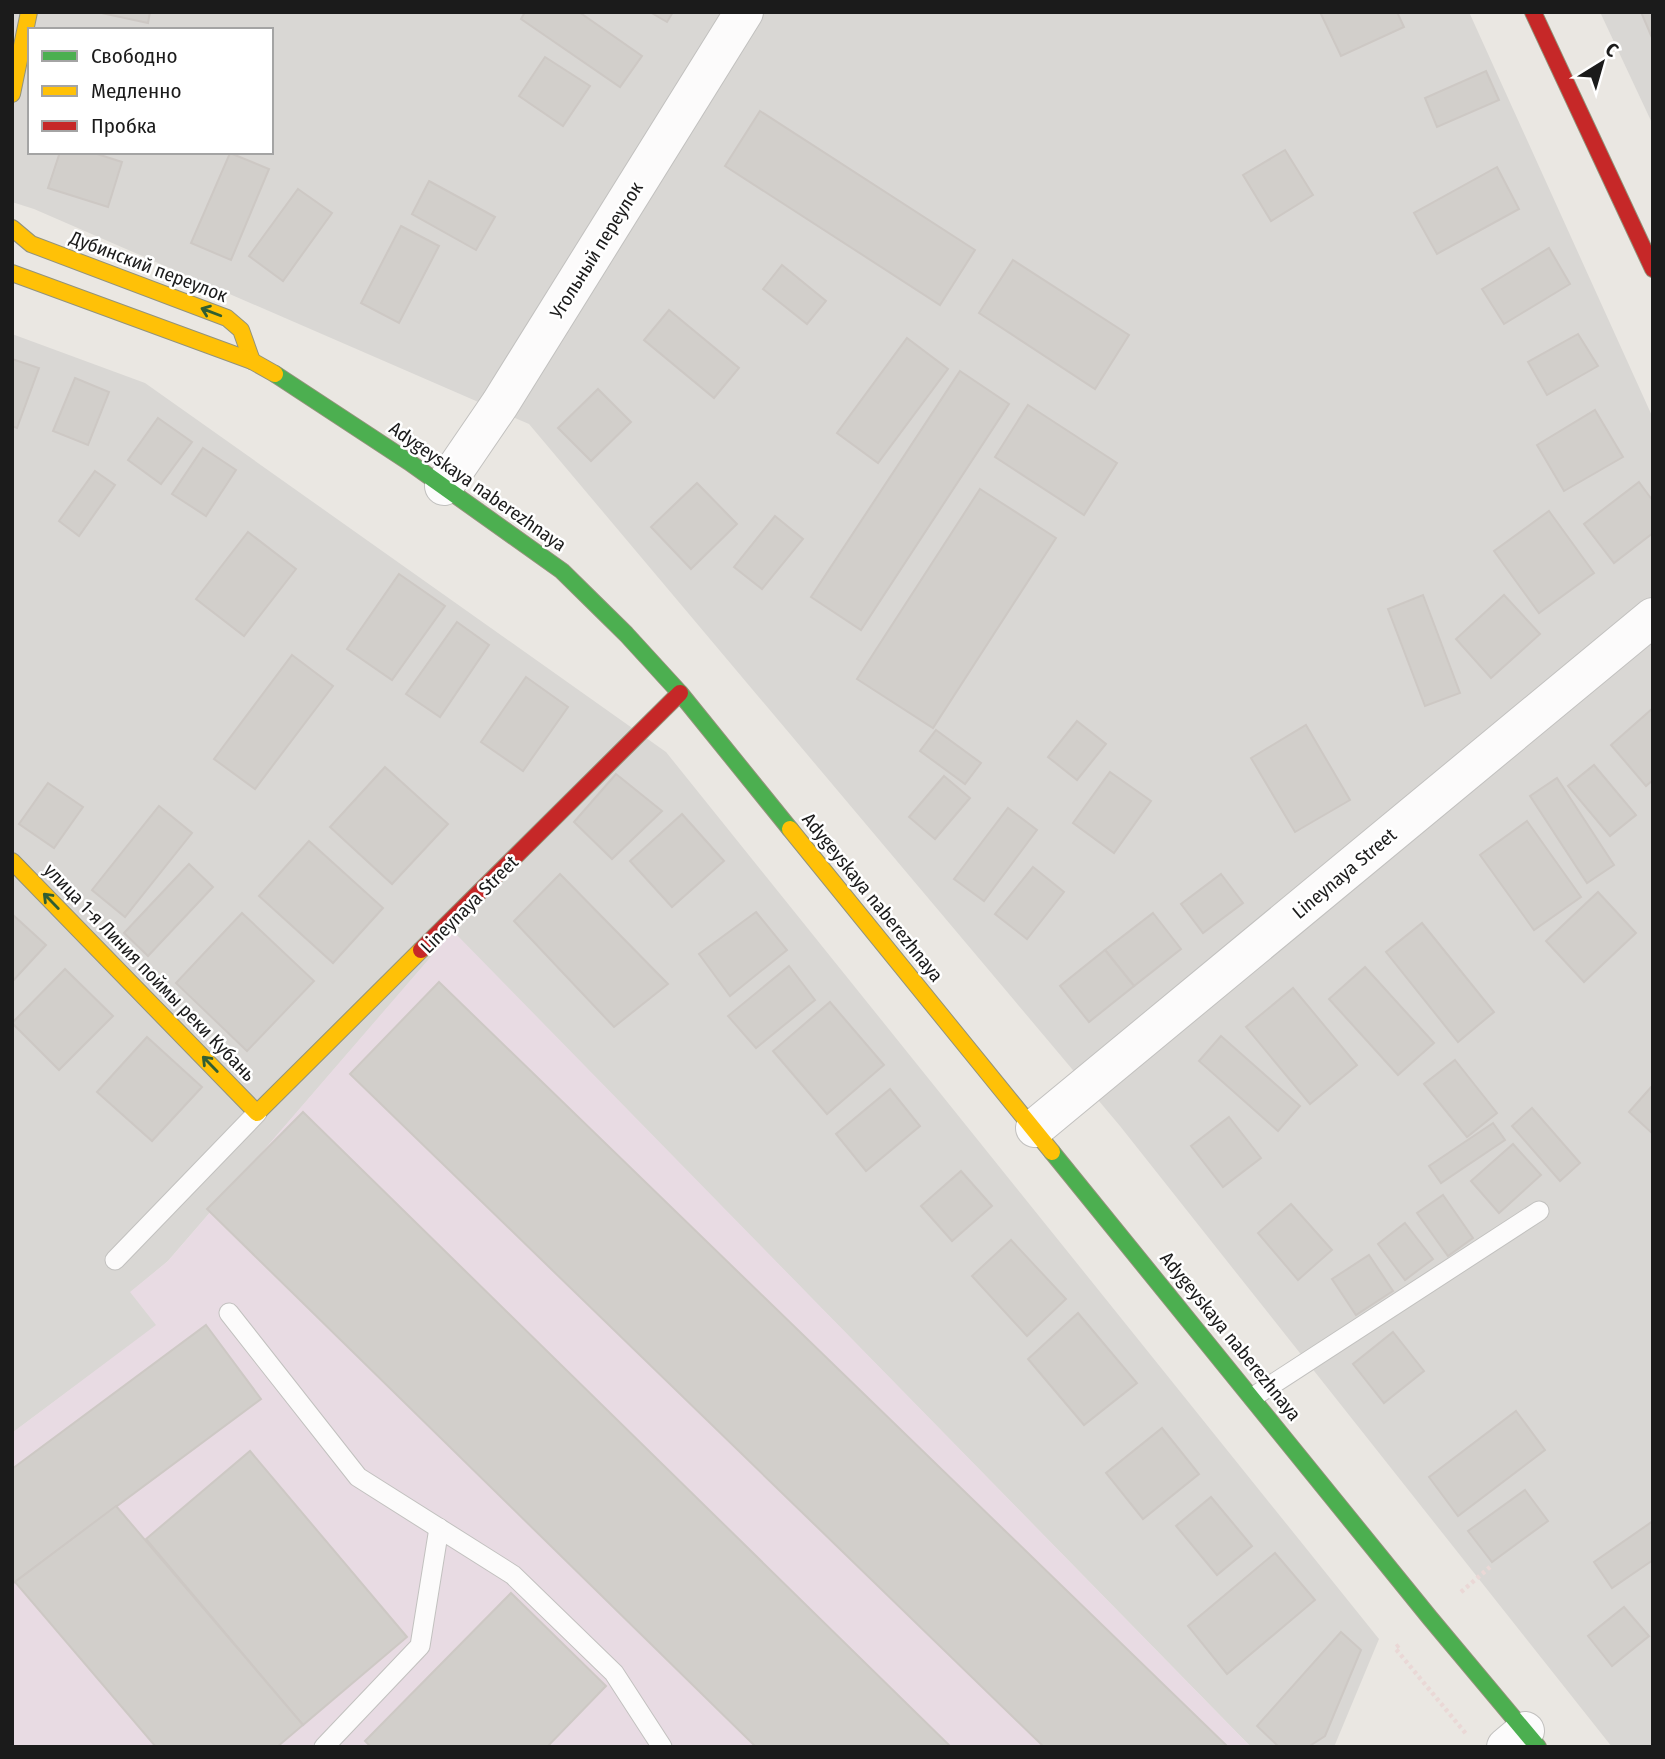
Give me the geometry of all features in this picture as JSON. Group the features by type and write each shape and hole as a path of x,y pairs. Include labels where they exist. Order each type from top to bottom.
{"street":[{"path":"12,94 29,12"},
{"name":"Угольный переулок","path":"444,486 500,404 744,12"},
{"path":"1533,12 1653,270"},
{"name":"Дубинский переулок","path":"12,228 32,244 227,318 241,330 251,361"},
{"name":"Adygeyskaya naberezhnaya","path":"12,273 251,361 289,382 444,486 562,571 626,634 680,694 1253,1397 1430,1618 1523,1741"},
{"name":"Lineynaya Street","path":"1035,1128 1653,617"},
{"name":"Lineynaya Street","path":"257,1113 680,694"},
{"name":"улица 1-я Линия поймы реки Кубань","path":"12,861 257,1113"}],"lane":[{"path":"115,1259 257,1113"},
{"path":"1253,1397 1539,1212"},
{"path":"229,1313 358,1477 513,1576 614,1674 662,1747"},
{"path":"324,1747 420,1646 439,1528"}],"path":[{"path":"1395,1648 1468,1737"}],"shaded area":[{"path":"12,12 1469,12 1653,418 1653,1747 1612,1747 1120,1126 529,424 34,209 12,202"},
{"path":"1600,12 1653,12 1653,125"},
{"path":"12,334 145,383 666,752 1379,1639 1334,1747 1251,1747 453,932 168,1261 131,1292 157,1325 12,1433"},
{"path":"453,931 1251,1747 12,1747 12,1433 156,1325 130,1292 168,1261"}],"building":[{"path":"97,12 150,12 148,23"},
{"path":"525,12 579,12 642,56 620,87 521,19"},
{"path":"650,12 673,12 667,22"},
{"path":"1320,12 1397,12 1404,27 1341,56"},
{"path":"1641,12 1653,12 1653,40"},
{"path":"545,57 590,86 563,126 519,96"},
{"path":"1486,71 1499,100 1437,127 1425,98"},
{"path":"760,111 975,250 940,305 725,166"},
{"path":"1285,150 1313,195 1271,221 1243,175"},
{"path":"59,154 97,154 122,162 108,207 48,188"},
{"path":"230,154 269,169 231,260 191,243"},
{"path":"1497,167 1519,209 1437,254 1414,213"},
{"path":"429,181 495,217 476,250 412,214"},
{"path":"298,189 332,213 283,281 249,256"},
{"path":"401,226 439,246 399,323 361,303"},
{"path":"1549,248 1570,284 1504,324 1482,289"},
{"path":"1013,260 1129,335 1095,389 979,313"},
{"path":"782,265 826,301 807,324 763,289"},
{"path":"669,310 739,368 714,398 644,340"},
{"path":"1578,334 1598,366 1547,395 1528,362"},
{"path":"907,338 948,369 878,463 837,433"},
{"path":"12,359 39,368 17,428 12,426"},
{"path":"960,371 1009,404 861,630 811,597"},
{"path":"75,378 109,392 88,445 53,431"},
{"path":"598,389 631,422 591,461 558,428"},
{"path":"1028,405 1117,463 1084,515 995,457"},
{"path":"1595,410 1623,457 1564,491 1537,445"},
{"path":"158,418 192,442 161,484 128,460"},
{"path":"203,448 236,470 206,516 172,494"},
{"path":"95,471 115,485 79,536 59,521"},
{"path":"1639,482 1653,501 1653,533 1614,563 1584,524"},
{"path":"697,483 737,524 691,569 651,527"},
{"path":"980,489 1056,538 933,728 857,679"},
{"path":"1549,511 1594,573 1539,613 1494,551"},
{"path":"775,516 803,539 762,589 734,567"},
{"path":"248,532 296,569 244,636 196,599"},
{"path":"399,574 445,606 392,680 347,649"},
{"path":"1423,595 1460,693 1425,706 1388,609"},
{"path":"1504,595 1540,634 1491,678 1456,639"},
{"path":"457,622 489,645 440,717 406,694"},
{"path":"292,655 333,686 255,789 214,759"},
{"path":"526,677 568,707 523,771 481,742"},
{"path":"1653,708 1653,780 1646,786 1611,745"},
{"path":"1077,721 1106,744 1077,780 1048,757"},
{"path":"1306,725 1350,800 1295,832 1251,758"},
{"path":"936,730 981,763 965,784 920,751"},
{"path":"1594,765 1636,815 1610,836 1568,786"},
{"path":"385,767 448,824 392,884 330,827"},
{"path":"1110,772 1151,801 1114,853 1073,823"},
{"path":"616,774 662,811 612,859 574,822"},
{"path":"944,776 970,798 935,839 909,817"},
{"path":"1557,778 1614,865 1587,883 1530,796"},
{"path":"48,783 83,807 54,848 19,824"},
{"path":"159,806 192,833 125,917 92,890"},
{"path":"1008,808 1037,830 984,901 954,879"},
{"path":"682,814 724,861 672,907 630,861"},
{"path":"1527,821 1581,897 1534,930 1480,855"},
{"path":"309,841 383,908 333,963 259,896"},
{"path":"189,864 213,887 148,956 124,933"},
{"path":"1033,867 1064,892 1027,939 995,914"},
{"path":"560,874 668,984 614,1027 514,921"},
{"path":"1221,874 1243,903 1203,933 1181,904"},
{"path":"1598,892 1636,933 1584,982 1546,941"},
{"path":"756,912 787,950 730,996 699,954"},
{"path":"242,913 314,981 247,1051 176,983"},
{"path":"1153,913 1181,949 1134,986 1105,950"},
{"path":"12,914 46,945 12,982"},
{"path":"1422,923 1494,1012 1458,1042 1386,952"},
{"path":"1105,950 1134,986 1089,1022 1060,986"},
{"path":"789,966 815,1000 756,1048 728,1016"},
{"path":"1365,967 1434,1043 1398,1075 1329,999"},
{"path":"65,969 113,1016 59,1070 12,1023"},
{"path":"439,982 1228,1747 1044,1747 350,1074"},
{"path":"1293,988 1357,1065 1310,1104 1246,1027"},
{"path":"830,1002 884,1065 827,1114 773,1051"},
{"path":"1221,1036 1300,1106 1278,1131 1199,1061"},
{"path":"147,1037 202,1087 152,1141 97,1092"},
{"path":"1455,1060 1497,1113 1467,1137 1424,1084"},
{"path":"1653,1085 1653,1134 1629,1112"},
{"path":"890,1089 920,1126 866,1171 836,1134"},
{"path":"1532,1108 1580,1163 1560,1181 1512,1126"},
{"path":"303,1112 951,1747 756,1747 207,1209"},
{"path":"1229,1117 1261,1158 1223,1187 1191,1146"},
{"path":"1493,1123 1505,1140 1441,1183 1429,1166"},
{"path":"1513,1144 1541,1175 1499,1213 1471,1181"},
{"path":"961,1171 992,1206 952,1241 921,1206"},
{"path":"1443,1195 1473,1238 1448,1256 1417,1213"},
{"path":"1291,1204 1332,1250 1298,1280 1258,1233"},
{"path":"1405,1223 1433,1259 1405,1280 1378,1244"},
{"path":"1011,1240 1066,1299 1027,1336 972,1276"},
{"path":"1369,1255 1393,1291 1356,1315 1332,1279"},
{"path":"1078,1313 1137,1383 1084,1425 1028,1359"},
{"path":"206,1325 261,1399 12,1584 12,1469"},
{"path":"1393,1332 1424,1371 1384,1403 1353,1364"},
{"path":"1516,1411 1545,1450 1458,1516 1429,1477"},
{"path":"1162,1428 1199,1474 1143,1519 1106,1473"},
{"path":"250,1451 407,1637 303,1725 146,1539"},
{"path":"1525,1490 1548,1521 1492,1562 1468,1531"},
{"path":"1211,1497 1252,1546 1217,1575 1176,1526"},
{"path":"116,1506 303,1725 277,1747 156,1747 15,1582"},
{"path":"1653,1521 1653,1560 1612,1588 1594,1562"},
{"path":"1275,1553 1315,1600 1227,1674 1188,1626"},
{"path":"511,1593 606,1686 547,1747 371,1747 365,1741"},
{"path":"1624,1607 1649,1636 1612,1666 1588,1636"},
{"path":"1341,1632 1361,1650 1325,1736 1308,1747 1279,1747 1257,1726"}],"traffic: fast":[{"path":"275,374 409,462 562,571 626,634 680,693 790,829"},
{"path":"1052,1152 1538,1747"}],"traffic: slow":[{"path":"12,94 29,12"},
{"path":"12,228 31,244 227,318 241,330 252,361"},
{"path":"12,273 252,361 275,374"},
{"path":"790,829 1052,1152"},
{"path":"12,861 257,1113 421,950"}],"traffic: jam":[{"path":"1533,12 1653,269"},
{"path":"421,950 680,693"}]}
